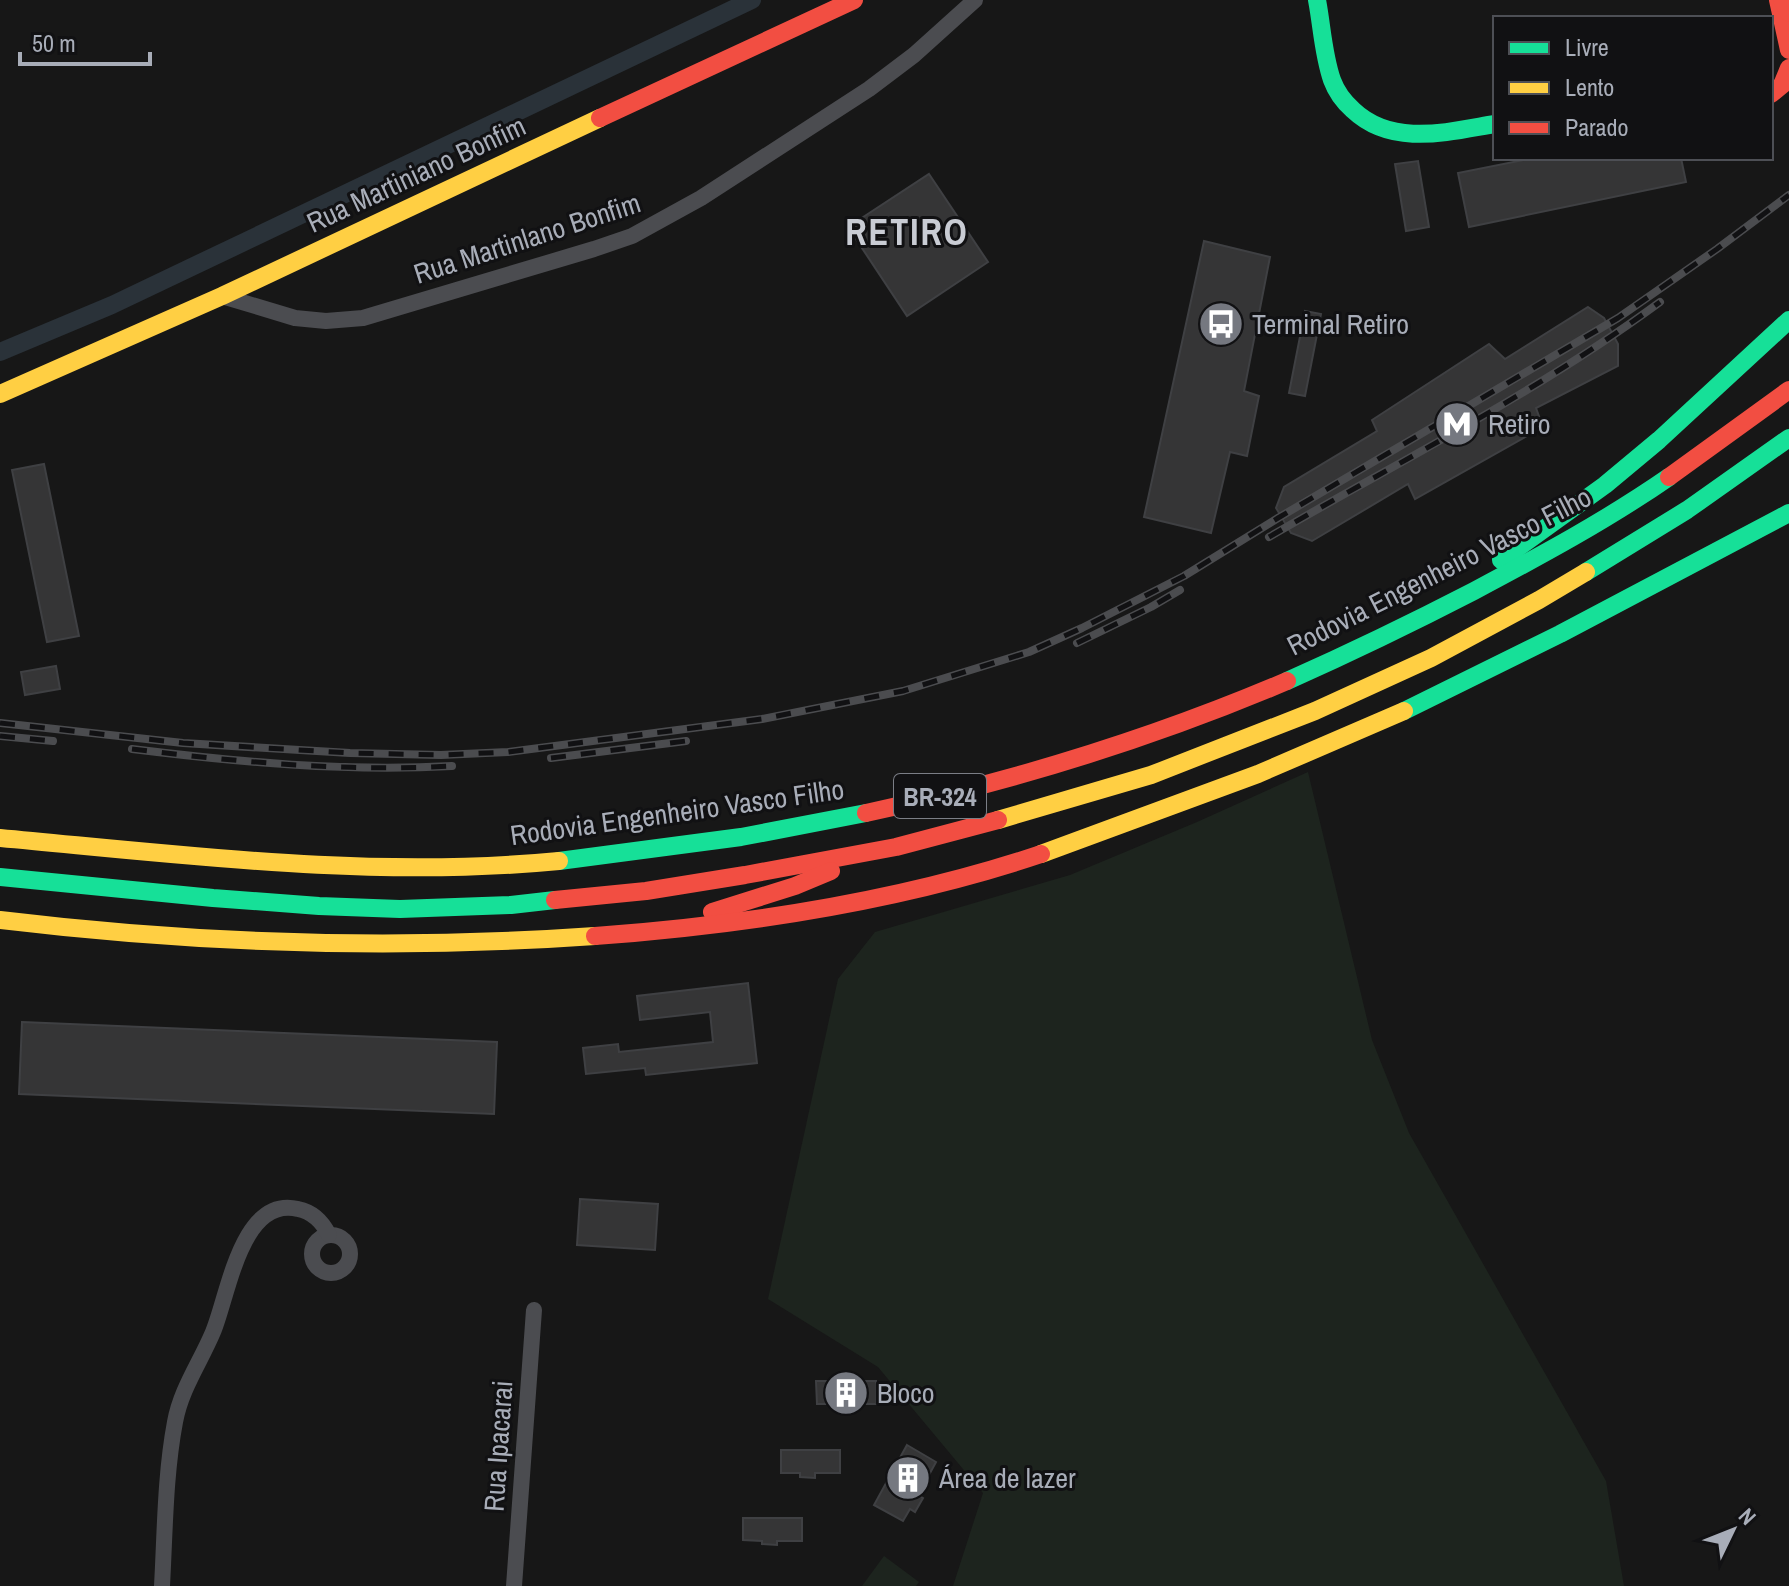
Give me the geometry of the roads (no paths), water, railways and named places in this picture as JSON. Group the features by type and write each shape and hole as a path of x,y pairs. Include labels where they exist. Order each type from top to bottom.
{"main road":[{"name":"Rua Martiniano Bonfim","path":"0,394 222,296 854,0"},
{"path":"1317,0 1333,81 1351,109 1368,124 1389,132 1420,134 1493,124"},
{"path":"1780,0 1789,13"},
{"path":"1780,0 1789,50"},
{"path":"1773,92 1782,85 1789,68"},
{"path":"1413,623 1605,485 1659,440 1789,320"},
{"name":"Rodovia Engenheiro Vasco Filho","path":"0,838 315,865 504,865 566,861 736,838 886,809 976,787 1138,739 1296,677 1413,623 1524,565 1642,494 1789,390"},
{"name":"BR-324","path":"0,877 213,898 400,909 511,905 646,891 896,847 1151,775 1315,711 1391,677 1585,573 1687,510 1789,438"},
{"path":"0,920 204,941 402,945 520,941 728,924 909,890 1001,866 1098,834 1329,745 1574,626 1789,513"},
{"path":"646,932 795,886 896,847"}],"street":[{"name":"Rua Martinlano Bonfim","path":"222,296 295,318 326,321 363,318 632,236 701,198 869,89 914,55 975,0"},
{"path":"162,1586 175,1420 189,1379 220,1313 242,1244 264,1217 275,1209 287,1207 310,1213 323,1224 329,1235"},
{"name":"Rua Ipacarai","path":"514,1586 534,1310"}],"waterway":[{"path":"0,352 112,305 752,0"}],"railway":[{"path":"0,723 183,743 441,755 508,752 762,719 903,691 1029,652 1184,576 1618,318 1789,195"},
{"path":"1269,537 1517,396 1660,302"},
{"path":"1077,643 1180,590"},
{"path":"0,736 53,741"},
{"path":"551,758 686,741"},
{"path":"132,749 292,765 372,768 452,766"}],"place":[{"name":"Terminal Retiro","path":"1221,324"},
{"name":"Retiro","path":"1457,424"},
{"name":"Bloco","path":"846,1393"},
{"name":"Área de lazer","path":"908,1478"}],"district":[{"name":"RETIRO","path":"907,232"}]}
